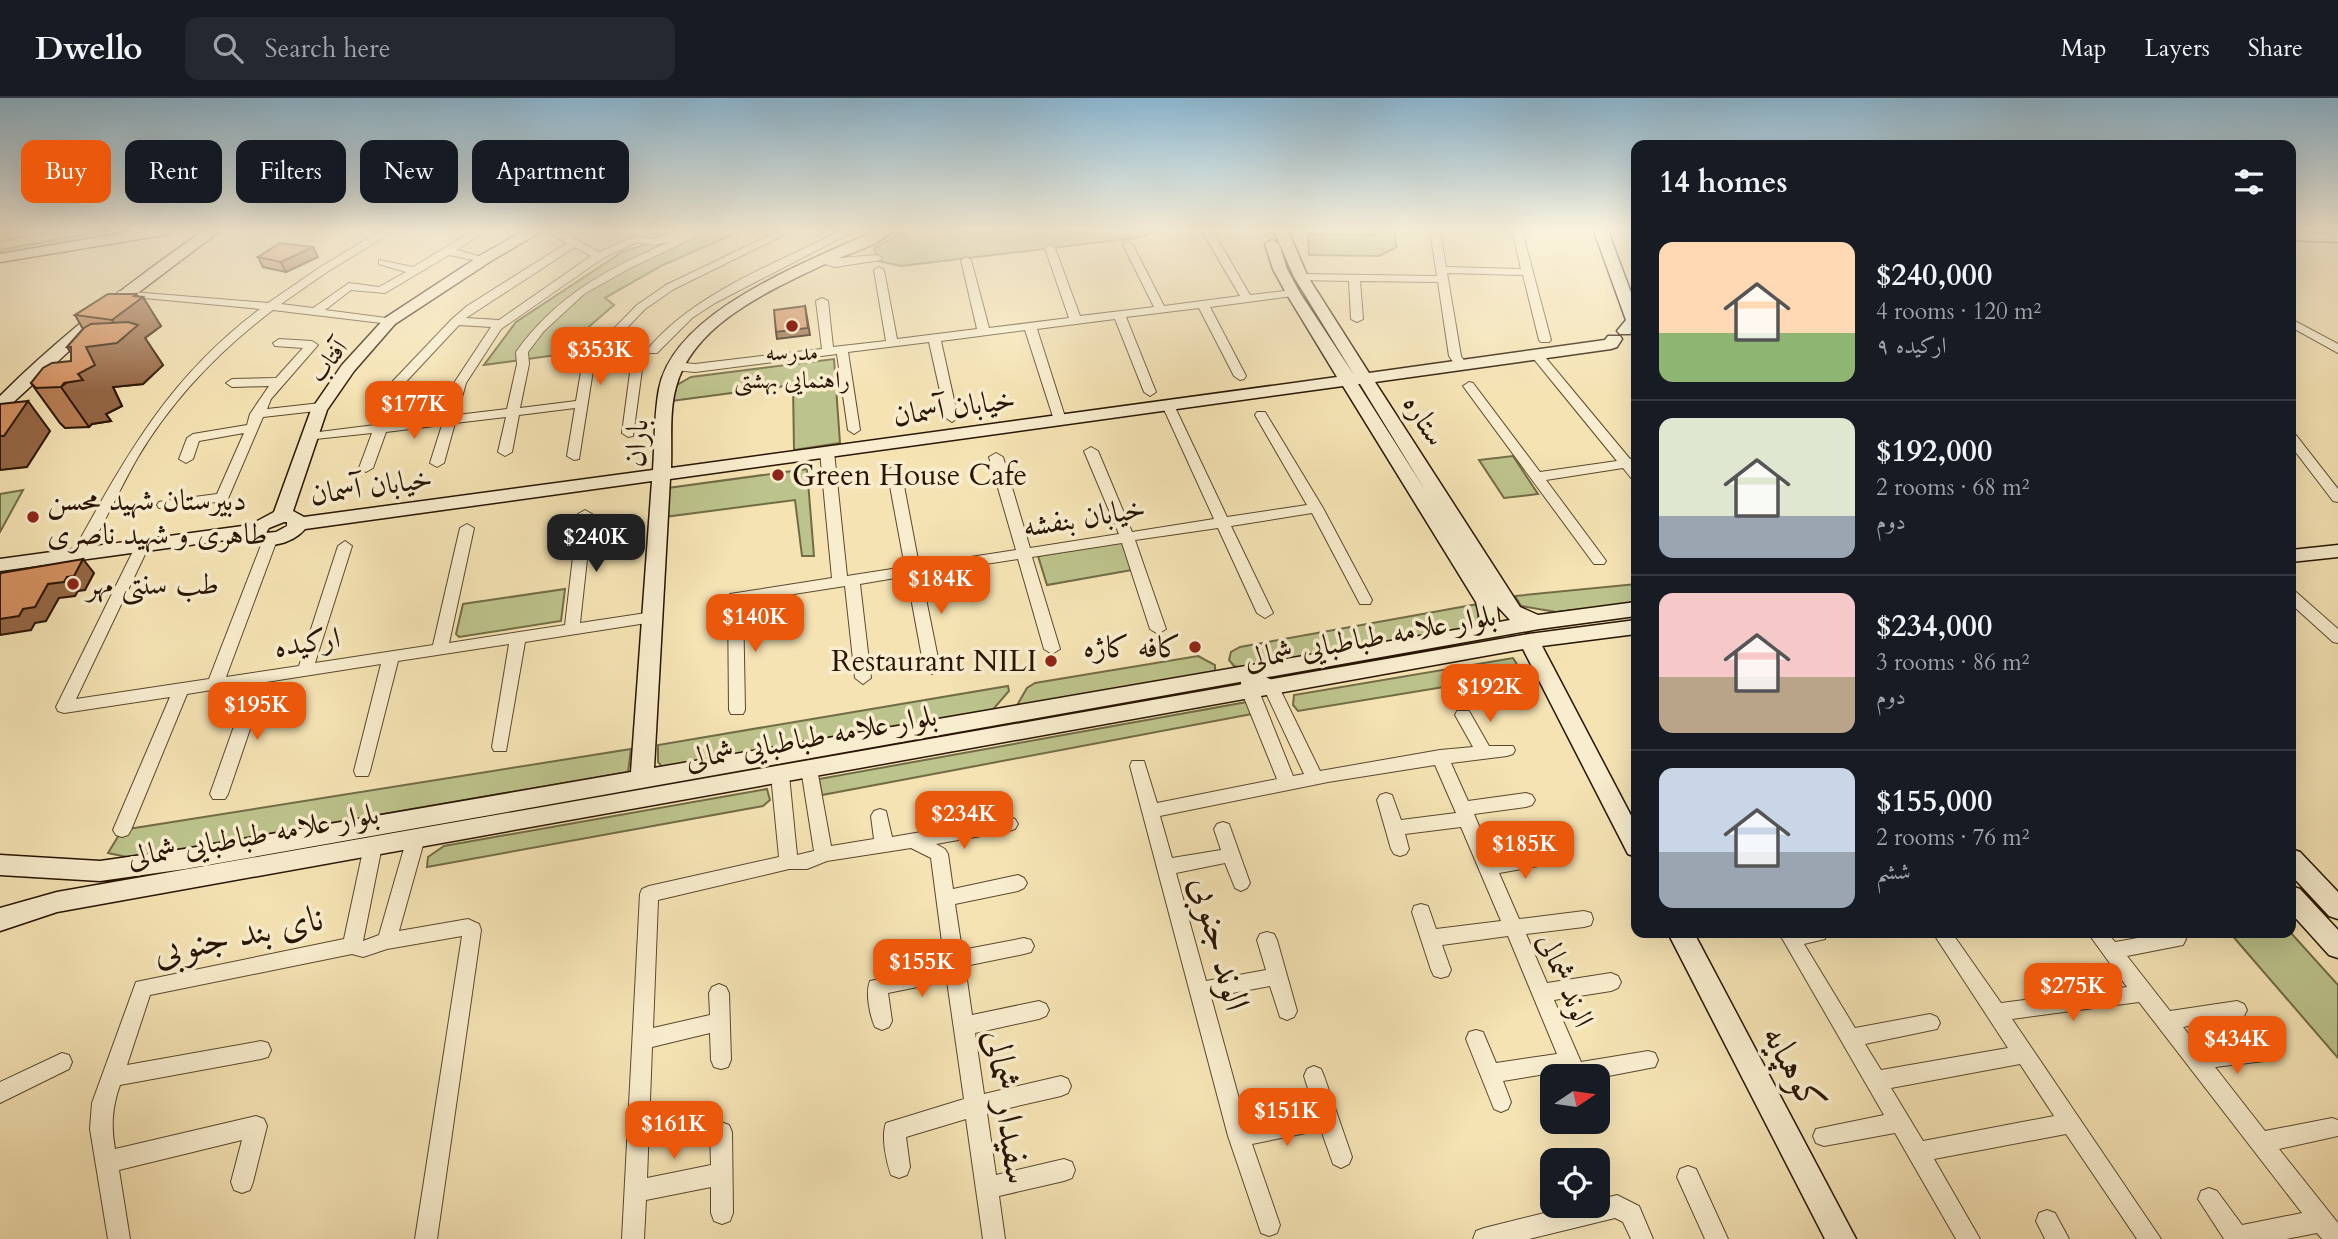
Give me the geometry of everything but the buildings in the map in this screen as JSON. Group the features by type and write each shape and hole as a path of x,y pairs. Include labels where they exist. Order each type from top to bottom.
{"street":[{"path":"0,386 57,333 116,284"},
{"path":"0,405 49,356 137,284"},
{"path":"79,554 153,425 182,388 222,347 304,284"},
{"path":"314,313 349,286 381,291 391,284"},
{"name":"آفتاب","path":"290,520 321,407 348,368 390,320 445,284"},
{"path":"366,468 396,385 456,321 509,284"},
{"path":"437,463 460,383 500,324 558,284"},
{"path":"505,452 523,364 523,352 553,312 591,284"},
{"path":"574,456 589,360 640,307 670,287 682,284"},
{"path":"653,350 688,316 733,284"},
{"name":"باران","path":"642,778 667,388 674,366 697,336 735,305 747,284"},
{"path":"882,284 892,343"},
{"path":"972,284 984,332"},
{"path":"1063,284 1076,320"},
{"path":"1148,284 1161,310"},
{"path":"1238,284 1247,299"},
{"path":"674,366 695,368 1247,299 1302,284"},
{"path":"1355,284 1357,319"},
{"path":"1444,284 1455,356 1461,365"},
{"path":"1529,284 1541,347 1631,462 1536,477"},
{"path":"1620,284 1631,313"},
{"name":"ستاره","path":"1297,285 1494,601 1528,621 1534,632"},
{"path":"124,293 390,320"},
{"path":"822,301 828,352"},
{"path":"1203,304 1240,376"},
{"path":"1119,315 1150,392"},
{"path":"456,321 500,324"},
{"path":"2296,325 2338,349"},
{"path":"1030,326 1060,420"},
{"path":"934,338 952,418"},
{"name":"خیابان آسمان","path":"290,520 662,475 1461,365 1541,347 1611,344 1627,338"},
{"path":"164,505 222,498 265,398 312,345 279,343"},
{"path":"842,350 854,430"},
{"path":"589,360 637,362 628,433"},
{"path":"232,383 279,382"},
{"path":"1469,386 1599,561"},
{"path":"311,437 580,404"},
{"path":"1168,405 1265,613"},
{"path":"256,414 321,407"},
{"path":"1261,415 1365,600"},
{"path":"186,459 193,438 250,428"},
{"path":"2296,444 2338,498"},
{"path":"1091,451 1126,537 1158,629"},
{"path":"827,452 863,678"},
{"path":"996,457 1026,552 1052,649"},
{"path":"894,470 932,668"},
{"name":"خیابان بنفشه","path":"737,710 735,598 1315,508"},
{"path":"572,629 585,514"},
{"path":"215,684 263,535 262,524 290,520"},
{"path":"440,650 467,528"},
{"path":"0,565 142,546 263,535"},
{"path":"2296,543 2338,538"},
{"name":"ارکیده","path":"142,546 64,707 653,617"},
{"path":"305,670 345,546"},
{"path":"2296,555 2338,551"},
{"path":"2296,600 2338,638"},
{"path":"1478,633 1487,631 1494,601"},
{"name":"بلوار علامه طباطبایی شمالی","path":"0,920 57,902 780,775 1534,632 1631,610"},
{"name":"بلوار علامه طباطبایی شمالی","path":"0,865 73,870 132,867 321,837 642,778 1256,684 1478,633 1631,627"},
{"path":"1534,632 1631,836"},
{"path":"500,747 518,638"},
{"path":"362,771 391,657"},
{"path":"219,794 260,677"},
{"path":"1256,684 1314,777"},
{"path":"1256,684 1287,783"},
{"path":"122,830 181,689"},
{"path":"1463,715 1484,752"},
{"path":"1151,811 1314,777 1440,756 1507,750"},
{"name":"الوند شمالی","path":"1440,756 1572,1064"},
{"name":"الوند جنوبی","path":"1138,766 1239,1136 1269,1225"},
{"path":"809,769 823,854"},
{"path":"780,775 789,862"},
{"path":"1386,800 1400,849"},
{"path":"1394,828 1526,800"},
{"path":"880,816 884,845"},
{"path":"633,1239 649,894 789,862 802,863 815,860 823,854 1009,824"},
{"path":"1223,829 1241,883"},
{"path":"387,941 416,838"},
{"name":"سفیدار شمالی","path":"913,841 939,854 994,1239"},
{"path":"373,846 352,946 363,950 387,941 468,927 472,930 426,1239"},
{"path":"1166,867 1232,855"},
{"path":"1488,867 1555,856"},
{"path":"2296,864 2338,909"},
{"path":"945,898 1018,883"},
{"path":"2296,901 2338,947"},
{"path":"1421,912 1441,970"},
{"path":"1430,938 1584,919"},
{"name":"کوهپایه","path":"1684,938 1841,1239"},
{"path":"1791,938 1969,1239"},
{"path":"1945,938 2150,1239"},
{"path":"2101,938 2331,1228"},
{"path":"2112,951 2176,939"},
{"path":"1267,940 1287,1011"},
{"name":"نای بند جنوبی","path":"119,1239 101,1129 103,1103 144,988 352,946"},
{"path":"882,1021 877,987 1024,946"},
{"path":"1200,991 1277,976"},
{"path":"1541,993 1611,982"},
{"path":"719,993 721,1060"},
{"path":"1996,1012 2145,993"},
{"path":"964,1026 1039,1010"},
{"path":"2167,1021 2237,1010"},
{"path":"642,1040 720,1022"},
{"path":"1850,1038 1930,1023"},
{"path":"1476,1039 1500,1102"},
{"path":"113,1077 261,1050"},
{"path":"2197,1060 2273,1051"},
{"path":"1875,1081 2025,1054"},
{"path":"1598,1064 1648,1060"},
{"path":"0,1093 62,1062"},
{"path":"1490,1074 1540,1069"},
{"path":"1314,1076 1341,1157"},
{"path":"899,1167 894,1130 975,1106 1061,1086"},
{"path":"1239,1136 1328,1119"},
{"path":"1824,1136 1900,1122"},
{"path":"1917,1152 2071,1124"},
{"path":"107,1161 256,1126 242,1182"},
{"path":"2261,1142 2332,1128"},
{"path":"721,1132 722,1213"},
{"path":"987,1188 1065,1170"},
{"path":"634,1191 722,1174"},
{"path":"1688,1177 1717,1239"},
{"path":"2209,1199 2237,1238 2331,1228"},
{"path":"1484,1239 1520,1235 1617,1206 1631,1214 1642,1239"}],"green space":[{"path":"573,284 629,284 605,298 614,305 556,355 484,365 516,322"},
{"path":"834,359 840,443 794,450 793,385 671,401 677,385 691,377"},
{"path":"1513,456 1538,494 1504,498 1479,460"},
{"path":"807,469 814,556 802,556 795,500 664,517 668,488"},
{"path":"23,490 0,532 0,494"},
{"path":"1122,542 1132,570 1047,585 1038,556"},
{"path":"1631,584 1631,604 1556,612 1521,606 1515,596"},
{"path":"565,589 561,621 459,637 456,634 463,604"},
{"path":"1478,604 1478,623 1469,629 1248,669 1234,666 1229,660 1231,652 1240,647"},
{"path":"1198,656 1215,665 1215,673 1016,707 1027,688 1035,683"},
{"path":"1513,658 1523,674 1298,711 1293,705 1294,695"},
{"path":"1008,686 1009,691 989,714 663,768 658,762 658,745"},
{"path":"1247,702 1252,714 822,795 819,779"},
{"path":"631,749 628,772 157,853 127,857 108,853 122,830"},
{"path":"767,789 770,800 763,806 427,867 428,857 444,846"},
{"path":"2234,938 2296,938 2338,985 2338,1058"}],"place":[{"name":"مدرسه راهنمایی بهشتی","path":"792,326"},
{"name":"Green House Cafe","path":"778,475"},
{"name":"دبیرستان شهید محسن طاهری و شهید ناصری","path":"33,517"},
{"name":"طب سنتی مهر","path":"73,584"},
{"name":"کافه کاژه","path":"1195,647"},
{"name":"Restaurant NILI","path":"1051,661"}]}
